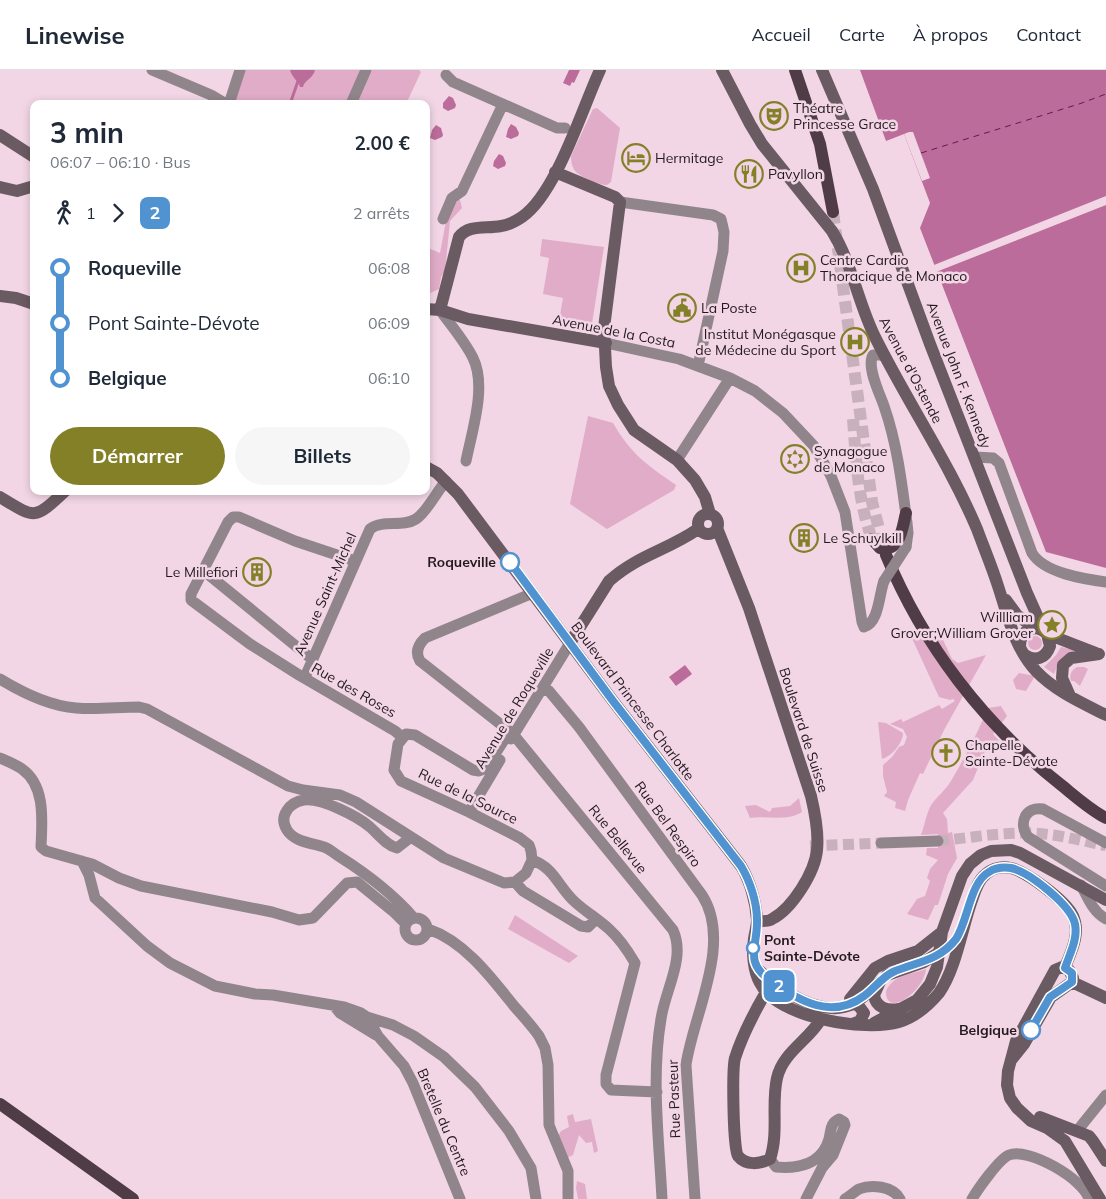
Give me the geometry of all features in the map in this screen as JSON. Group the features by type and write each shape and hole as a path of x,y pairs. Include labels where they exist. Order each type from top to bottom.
{"main road":[{"path":"440,310 456,245 462,233 468,229 508,225 521,218 534,207 556,172 600,70"},
{"path":"796,70 820,144 833,212"},
{"name":"Avenue John F. Kennedy","path":"822,70 864,169 1027,593 1030,613 1036,630"},
{"name":"Avenue d'Ostende","path":"724,71 762,144 832,231 841,246 867,317 886,358 958,489 978,532 998,585 1009,623 1022,650 1042,676 1070,696 1106,715"},
{"path":"0,135 30,154"},
{"path":"556,172 615,197 620,202 604,328 609,386 618,405 634,430 677,460 695,480 705,497 710,514 717,520 718,528 716,531 710,535 703,534 698,529 697,523 704,514 710,514"},
{"path":"0,187 17,190 30,187"},
{"path":"0,296 16,298 30,303"},
{"name":"Avenue de la Costa","path":"430,309 440,310 468,319 606,343"},
{"name":"Boulevard Princesse Charlotte","path":"430,460 436,474 533,593 741,866 753,896 757,921 753,951 755,966"},
{"path":"0,498 26,513 34,514 44,510 60,495"},
{"path":"872,539 880,548 894,546 901,535 906,513"},
{"name":"Boulevard de Suisse","path":"718,528 749,608 811,796 815,814 817,850 803,885 797,896 773,919 757,921"},
{"name":"Avenue de Roqueville","path":"570,643 609,581 642,558 686,538 698,529"},
{"path":"886,555 914,614 938,652 965,689 1010,739 1084,805 1106,818"},
{"name":"Avenue d'Ostende","path":"998,585 1013,610 1036,630"},
{"path":"1036,630 1050,646 1044,656 1032,659 1022,650 1020,638 1036,630 1102,655"},
{"path":"1070,696 1062,678 1063,665 1071,658 1102,655"},
{"path":"1062,786 1106,810"},
{"path":"872,1024 917,1000 930,984 936,967 942,932 962,876 970,864 985,853 1005,850 1016,851 1032,858 1106,900"},
{"path":"755,966 760,983 766,992 788,1007 821,1019 852,1024 889,1024 904,1020 922,1010 938,994 944,983 957,952 963,926 976,887 985,874 999,868 1008,868 1018,870 1050,893 1073,916 1076,930 1075,938 1065,968"},
{"path":"755,966 771,981 794,996 817,1006 841,1008 852,1004 884,979 924,962 946,948 955,939 963,926"},
{"path":"832,1008 849,1000 875,968 888,961 918,951 942,932"},
{"path":"1012,1059 1024,1044 1050,997 1068,985 1072,973 1065,968 1058,968 1052,976 1016,1041 1006,1085 1014,1104 1031,1121 1060,1136 1078,1160 1098,1195"},
{"path":"1052,976 1056,985 1068,985 1106,998"},
{"path":"884,979 874,995 878,1004 886,1010 901,1009"},
{"path":"766,992 757,1006 735,1059 734,1136 736,1152 744,1162 759,1163 770,1159 774,1141 777,1077 788,1055 811,1033 821,1019"},
{"path":"852,1004 858,1005 864,1013 860,1021 852,1024"},
{"path":"0,1104 133,1199"},
{"path":"1023,1112 1089,1136 1103,1155"},
{"path":"1078,1160 1081,1150 1086,1146 1103,1155"}],"street":[{"path":"152,70 220,100"},
{"path":"229,100 240,70"},
{"path":"353,100 366,70"},
{"path":"446,75 453,82 504,105 556,128 565,128"},
{"path":"443,219 452,198 462,191 510,94"},
{"path":"620,202 713,215 721,219 724,232 723,250 698,366"},
{"path":"440,310 465,344 473,358 478,373 478,394 466,460"},
{"path":"465,344 463,331 468,319"},
{"name":"Avenue de la Costa","path":"606,343 662,354 730,378 755,390 783,413 814,446 831,476 844,512 864,627 870,625 875,619 884,581 906,547 908,533 891,425 871,370 870,359 873,355 882,355 886,358"},
{"path":"677,460 730,378"},
{"path":"975,457 992,458 999,464 1032,554 1038,561 1046,567 1060,572 1106,582"},
{"name":"Avenue Saint-Michel","path":"430,488 436,474"},
{"name":"Avenue Saint-Michel","path":"305,678 370,529 376,525 405,523 416,519 427,495"},
{"path":"313,660 204,570 228,522 233,517 239,517 295,541 355,561"},
{"name":"Rue des Roses","path":"204,570 191,594 191,600 250,644 395,731 400,740"},
{"name":"Rue Bellevue","path":"533,593 425,638 421,642 417,654 420,661 513,734 673,930 677,938 678,950 662,1012 655,1068 662,1199"},
{"name":"Avenue de Roqueville","path":"469,812 507,748 513,734 570,643"},
{"path":"0,679 27,695 65,706 78,708 139,707 147,709 288,786 340,795 379,815 444,858 510,883 581,926 588,927 596,919"},
{"name":"Rue Bel Respiro","path":"543,688 549,691 579,727 706,901 710,913 713,949 704,999"},
{"path":"400,740 410,733 473,770 480,771 486,768 504,740 513,734"},
{"name":"Rue de la Source","path":"400,740 394,770 401,781 520,838 529,845 532,860"},
{"path":"0,758 22,769 36,788 41,801 42,847 46,851 82,861 141,886 272,912 299,920 313,918 347,883 357,882 410,921 423,920 427,924 428,929 423,938 413,940 405,932 410,921 403,905 359,868 326,848 297,839 287,831 284,824 285,814 291,805 308,799 336,807 368,826 391,846 397,848 411,837"},
{"path":"1106,843 1043,809 1034,808 1029,811 1024,823 1025,833 1028,837 1106,886"},
{"path":"368,826 379,815"},
{"path":"881,843 938,841"},
{"path":"510,883 526,873 532,860 547,867 563,890 620,940 635,963 606,1075 606,1084 612,1090 657,1092"},
{"path":"82,861 89,875 95,898 147,946 170,963 215,986 233,991 273,995 344,1007 414,1036 444,1056 475,1087 509,1132 531,1168 536,1199"},
{"path":"91,885 101,878 119,878"},
{"path":"1081,885 1091,905 1100,916 1106,919"},
{"path":"428,929 439,933 472,958 490,975 539,1036 545,1048 548,1065 549,1124 568,1171 568,1199"},
{"name":"Rue Pasteur","path":"695,1199 686,1065 688,1051 704,999"},
{"path":"335,1007 378,1036"},
{"path":"367,1017 378,1036"},
{"path":"378,1036 378,1027 386,1023"},
{"name":"Bretelle du Centre","path":"378,1036 404,1066 413,1083 460,1199"},
{"path":"1077,1131 1106,1095"},
{"path":"770,1159 776,1167 785,1168 816,1161 825,1151 835,1120 839,1119 844,1122 845,1125 833,1155 822,1168 806,1199"},
{"path":"972,1199 1001,1160 1012,1153 1028,1156 1050,1165 1079,1185 1098,1195"},
{"path":"846,1199 859,1189 867,1187 885,1188 892,1191 900,1199"}],"shaded area":[{"path":"245,70 361,70 348,100 234,100"},
{"path":"290,70 315,70 303,87 300,87"},
{"path":"372,70 419,70 421,72 408,100 359,100"},
{"path":"569,70 580,70 574,83 572,82 570,86 563,83"},
{"path":"860,70 1106,70 1106,568 1046,552 920,228 930,203 904,134 886,141"},
{"path":"449,96 453,98 456,105 455,108 448,111 443,108 443,103"},
{"path":"597,108 620,128 611,182 607,185 578,174 571,160 571,156 593,109"},
{"path":"511,124 516,127 519,133 518,136 511,139 506,137"},
{"path":"436,125 441,128 443,135 435,140 430,138 432,130"},
{"path":"499,154 503,156 506,163 505,166 498,169 493,166"},
{"path":"458,198 462,208 450,221 445,271 441,277 439,289 430,293 430,249 440,253 446,221"},
{"path":"542,239 604,247 591,330 558,326 563,298 543,294 549,258 540,256"},
{"path":"588,416 613,423 626,443 640,458 676,485 674,490 607,529 570,504"},
{"path":"938,629 952,659 958,663 986,655 944,730 923,774 920,773 905,811 895,808 896,802 884,796 887,792 883,776 883,765 899,747 904,745 907,737 903,729 890,724 901,719 903,722 939,705 942,709 955,701 939,697 910,634"},
{"path":"1032,636 1038,636 1042,643 1038,650 1032,650 1028,646 1028,640"},
{"path":"1061,647 1075,650 1075,652 1058,664 1054,674 1044,667"},
{"path":"685,665 692,674 676,686 669,677"},
{"path":"1077,667 1088,669 1080,686 1070,679 1072,671"},
{"path":"1019,673 1035,676 1026,691 1016,689 1013,680"},
{"path":"1001,706 1007,716 993,734 999,741 991,748 988,744 973,780 943,813 947,819 948,833 952,832 957,858 948,874 938,905 935,905 928,920 907,914 917,899 925,896 930,881 927,878 930,869 938,860 926,855 927,848 938,848 938,834 921,835 930,807 951,781 971,745 988,708"},
{"path":"878,722 886,723 903,733 903,737 896,749 882,759"},
{"path":"799,798 802,812 784,818 750,818 745,806 756,805 770,812 772,808 790,806"},
{"path":"515,915 578,956 569,963 508,929"},
{"path":"926,969 924,978 919,986 905,999 892,1003 887,999 886,991 894,981 903,976"},
{"path":"573,1114 575,1122 591,1119 598,1151 594,1153 592,1142 586,1143 579,1135 573,1155 567,1158 557,1138 561,1131 569,1127 567,1116"},
{"path":"577,1181 585,1184 587,1199 578,1199"}],"pier":[{"path":"913,132 930,178 922,181 904,134"},
{"path":"1106,196 1106,205 936,272 934,265"}],"waterway":[{"path":"291,100 298,81"}],"ferry route":[{"path":"921,153 1106,94"}],"tunnel":[{"path":"833,212 872,502 886,555"},
{"path":"853,419 861,495 872,539"},
{"path":"938,841 993,835 1036,833 1106,846"},
{"path":"810,846 881,843"}],"bus line":[{"name":"2","path":"510,562 613,701 741,866 746,875 756,910 757,921 753,951 755,966 763,975 794,996 817,1006 841,1008 852,1004 887,975 924,962 943,952 955,939 963,926 976,887 985,874 999,868 1018,870 1067,908 1073,916 1076,930 1065,968 1072,973 1072,982 1050,997 1031,1030"}],"place":[{"name":"Théatre Princesse Grace","path":"774,116"},
{"name":"Hermitage","path":"636,158"},
{"name":"Pavyllon","path":"749,174"},
{"name":"Centre Cardio Thoracique de Monaco","path":"801,268"},
{"name":"La Poste","path":"682,308"},
{"name":"Institut Monégasque de Médecine du Sport","path":"855,342"},
{"name":"Synagogue de Monaco","path":"795,459"},
{"name":"Le Schuylkill","path":"804,538"},
{"name":"Roqueville","path":"510,562"},
{"name":"Le Millefiori","path":"257,572"},
{"name":"Willliam Grover;William Grover","path":"1052,625"},
{"name":"Chapelle Sainte-Dévote","path":"946,753"},
{"name":"Pont Sainte-Dévote","path":"753,948"},
{"name":"Belgique","path":"1031,1030"}]}
